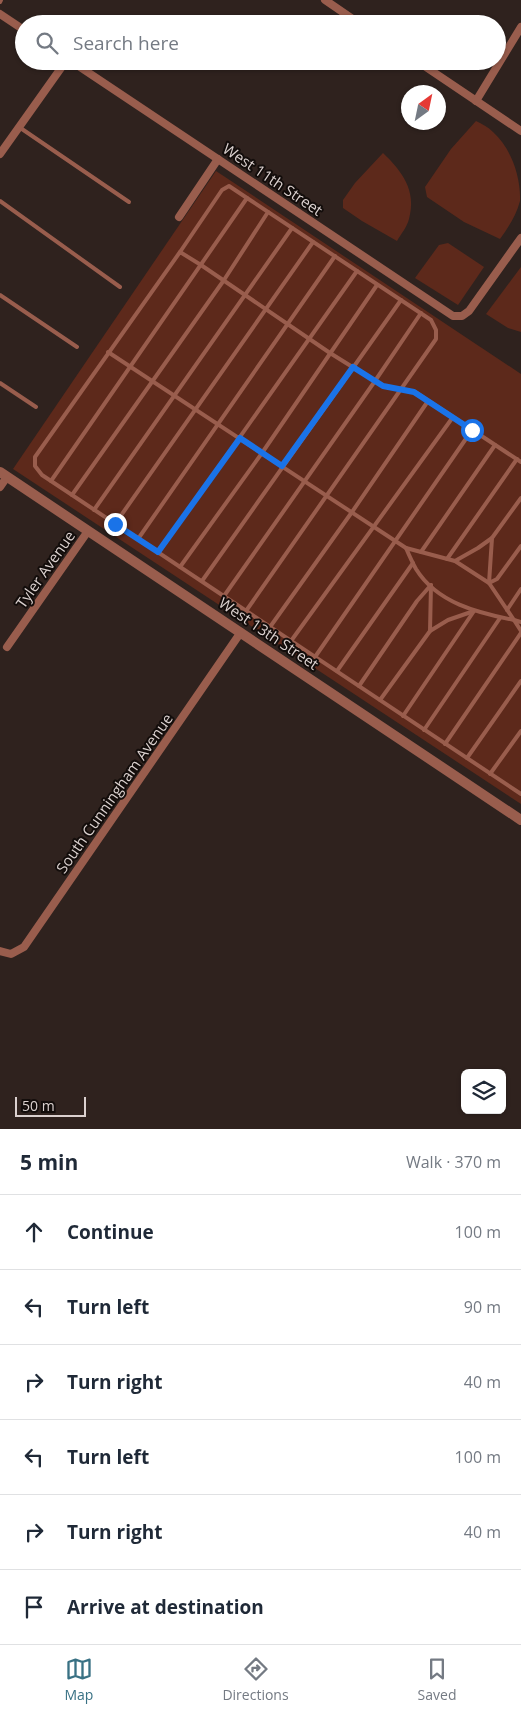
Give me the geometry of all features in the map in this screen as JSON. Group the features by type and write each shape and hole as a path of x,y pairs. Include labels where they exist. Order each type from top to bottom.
{"street":[{"path":"325,0 347,15"},
{"path":"0,14 15,24"},
{"path":"506,52 521,28"},
{"path":"0,154 60,70"},
{"name":"West 11th Street","path":"84,70 453,316 462,316 469,311 521,238"},
{"path":"430,70 521,131"},
{"path":"476,101 495,70"},
{"path":"179,216 218,159"},
{"path":"0,487 4,475"},
{"name":"West 13th Street","path":"4,475 521,820"},
{"name":"Tyler Avenue","path":"6,647 88,531"},
{"name":"South Cunningham Avenue","path":"0,951 11,954 24,947 241,632"}],"lane":[{"path":"19,127 129,202"},
{"path":"246,611 436,339 436,330 431,320 421,313 228,186 222,190 35,457 35,466 42,475 445,744 468,758 519,793 521,787"},
{"path":"51,481 247,198"},
{"path":"0,201 120,287"},
{"path":"72,495 224,280 268,212"},
{"path":"94,510 292,228"},
{"path":"115,524 313,242"},
{"path":"180,252 330,353 383,386 414,392 519,460 447,559"},
{"path":"138,539 335,256"},
{"path":"158,552 356,271"},
{"path":"180,567 262,453 377,285"},
{"path":"0,295 77,347"},
{"path":"202,581 400,300"},
{"path":"224,596 376,381 421,313"},
{"path":"108,352 406,548 455,561 489,583 521,632 445,744"},
{"path":"0,383 36,407"},
{"path":"270,627 428,401"},
{"path":"291,641 453,417"},
{"path":"315,657 472,430"},
{"path":"421,552 495,445"},
{"path":"455,561 492,538 521,498"},
{"path":"489,583 492,538"},
{"path":"489,583 497,579 521,546"},
{"path":"406,548 417,570 431,585 457,604 474,611 521,622"},
{"path":"337,671 413,563"},
{"path":"430,632 431,585"},
{"path":"359,686 417,601 431,585"},
{"path":"507,610 521,589"},
{"path":"380,700 430,632 448,620 474,611"},
{"path":"403,716 474,611"},
{"path":"424,730 500,618"},
{"path":"468,758 521,682"},
{"path":"490,774 521,731"}],"shaded area":[{"path":"476,121 491,130 505,146 514,164 519,182 520,201 512,222 500,239 464,222 427,197 425,187 451,149"},
{"path":"383,153 402,174 411,199 408,222 397,241 343,208 343,200 355,183"},
{"path":"216,171 521,374 521,804 13,469"},
{"path":"448,243 484,267 458,305 415,278 439,245"},
{"path":"521,267 521,332 508,328 486,314"}],"route":[{"path":"115,524 158,552 240,438 282,466 353,367 383,386 414,392 472,430"}]}
